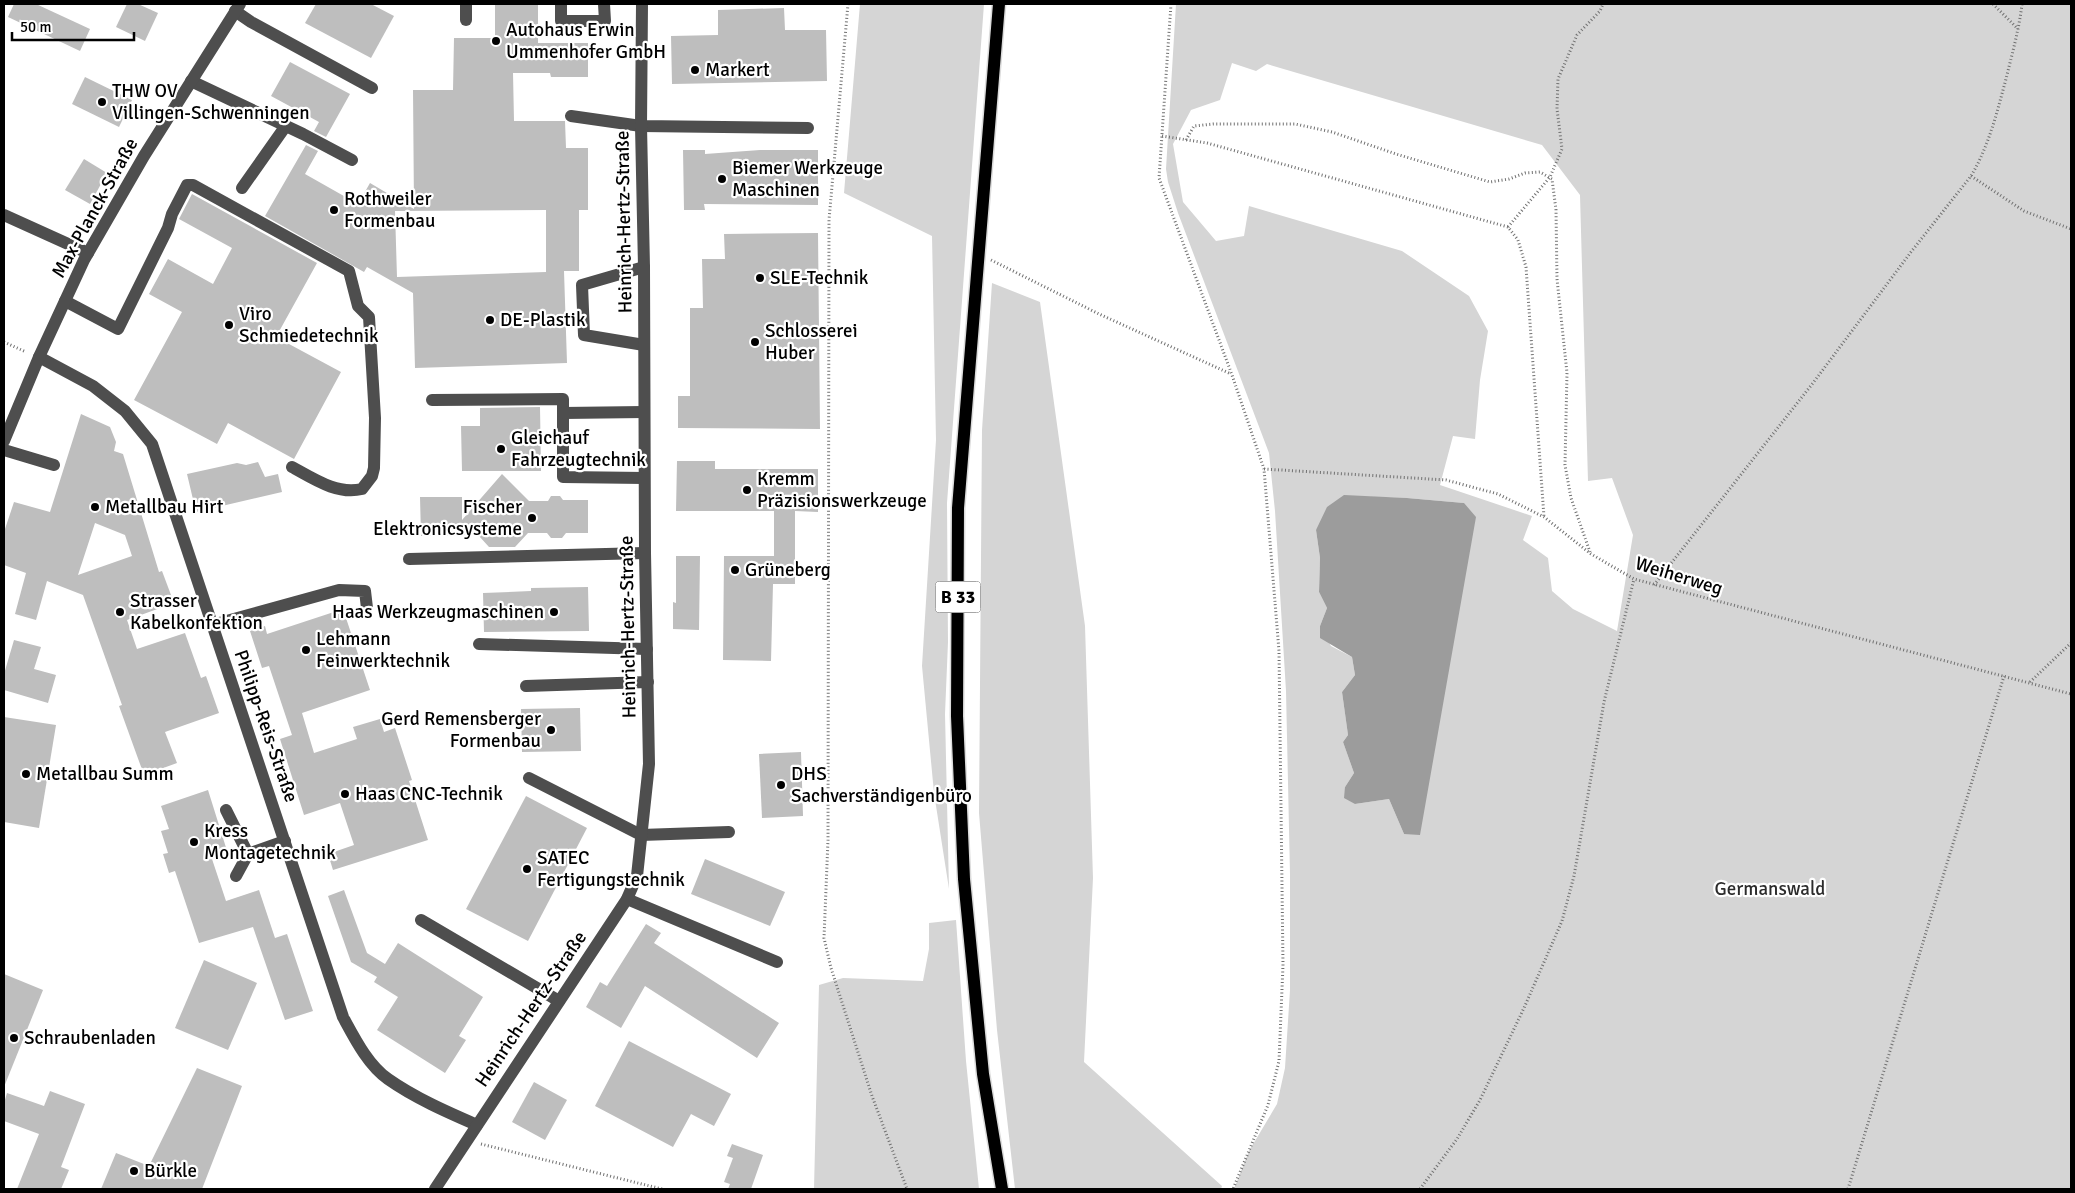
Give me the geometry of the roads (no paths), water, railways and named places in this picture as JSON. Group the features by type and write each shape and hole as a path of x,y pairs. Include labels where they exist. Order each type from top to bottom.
{"main road":[{"name":"B 33","path":"999,4 958,508 957,716 965,889 983,1074 1002,1189"}],"street":[{"path":"466,4 466,20"},
{"path":"560,4 561,21 604,21 604,4"},
{"name":"Heinrich-Hertz-Straße","path":"435,1189 628,899 637,876 649,764 644,553 644,268 640,126 642,4"},
{"path":"237,7 251,22 372,88"},
{"name":"Max-Planck-Straße","path":"4,441 39,357 88,253 144,156 237,7"},
{"path":"191,81 304,134 352,160"},
{"path":"571,116 640,126 808,128"},
{"path":"242,188 286,127"},
{"path":"65,301 118,329 168,228 172,214 187,185 193,184 349,271 358,306 369,316 375,418 374,468 372,476 362,489 346,492 326,485 292,467"},
{"path":"4,215 88,253"},
{"path":"644,268 582,285 584,335 644,345"},
{"name":"Philipp-Reis-Straße","path":"39,357 93,386 125,410 152,444 344,1018 361,1050 387,1079 443,1110 477,1125"},
{"path":"432,400 563,399 563,477 644,478"},
{"path":"563,414 644,412"},
{"path":"4,450 54,465"},
{"path":"409,559 644,553"},
{"path":"212,625 339,590 365,591 367,608"},
{"path":"479,644 647,649"},
{"path":"526,686 648,682"},
{"path":"529,778 641,835 729,832"},
{"path":"226,810 248,854"},
{"path":"236,876 248,854 285,842"},
{"path":"628,899 777,962"},
{"path":"422,920 559,1002"}],"place":[{"name":"Autohaus Erwin Ummenhofer GmbH","path":"496,41"},
{"name":"Markert","path":"695,70"},
{"name":"THW OV Villingen-Schwenningen","path":"102,102"},
{"name":"Biemer Werkzeuge Maschinen","path":"722,179"},
{"name":"Rothweiler Formenbau","path":"334,210"},
{"name":"SLE-Technik","path":"760,278"},
{"name":"DE-Plastik","path":"490,320"},
{"name":"Viro Schmiedetechnik","path":"229,325"},
{"name":"Schlosserei Huber","path":"755,342"},
{"name":"Gleichauf Fahrzeugtechnik","path":"501,449"},
{"name":"Kremm Präzisionswerkzeuge","path":"747,490"},
{"name":"Metallbau Hirt","path":"95,507"},
{"name":"Fischer Elektronicsysteme","path":"532,518"},
{"name":"Grüneberg","path":"735,570"},
{"name":"Strasser Kabelkonfektion","path":"120,612"},
{"name":"Haas Werkzeugmaschinen","path":"554,612"},
{"name":"Lehmann Feinwerktechnik","path":"306,650"},
{"name":"Gerd Remensberger Formenbau","path":"551,730"},
{"name":"Metallbau Summ","path":"26,774"},
{"name":"DHS Sachverständigenbüro","path":"781,785"},
{"name":"Haas CNC-Technik","path":"345,794"},
{"name":"Kress Montagetechnik","path":"194,842"},
{"name":"SATEC Fertigungstechnik","path":"527,869"},
{"name":"Schraubenladen","path":"14,1038"},
{"name":"Bürkle","path":"134,1171"}],"park label":[{"name":"Germanswald","path":"1770,889"}]}
